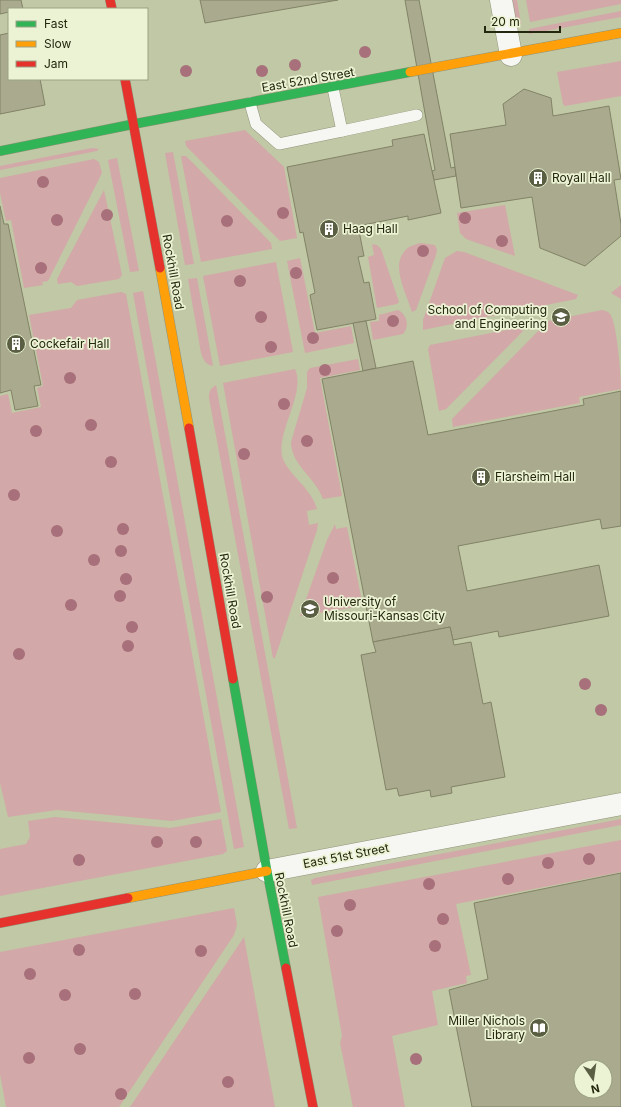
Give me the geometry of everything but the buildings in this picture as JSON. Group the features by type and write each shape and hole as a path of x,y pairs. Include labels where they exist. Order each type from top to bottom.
{"main road":[{"name":"East 52nd Street","path":"0,152 134,124 511,55 621,33"},
{"name":"Rockhill Road","path":"125,80 166,300 267,872 313,1107"},
{"name":"East 51st Street","path":"0,923 267,872"}],"street":[{"path":"500,0 511,55"},
{"name":"East 51st Street","path":"267,872 621,804"}],"lane":[{"path":"333,88 342,131"},
{"path":"250,103 256,124 279,144 416,115"}],"shaded area":[{"path":"512,0 517,0 521,24 517,25"},
{"path":"526,0 621,0 621,4 530,22"},
{"path":"621,11 621,17 529,34 529,29"},
{"path":"621,61 621,96 565,106 563,104 557,72"},
{"path":"245,130 284,167 297,238 280,241 186,146 185,141"},
{"path":"92,148 99,149 97,151 0,170 0,166"},
{"path":"173,152 194,264 185,265 165,153"},
{"path":"181,156 186,156 190,160 271,243 272,249 201,262"},
{"path":"117,158 139,271 130,272 108,160"},
{"path":"94,159 99,162 102,173 48,281 42,282 43,285 24,288 11,220 6,221 0,193 0,178"},
{"path":"104,190 122,275 119,279 77,286 71,282 58,284 57,279"},
{"path":"505,205 515,256 466,239 460,233 457,213"},
{"path":"420,243 435,245 437,250 416,310 412,312 401,281 399,265 400,258 407,248"},
{"path":"372,244 377,245 381,249 399,302 397,304 377,308 368,257 374,255"},
{"path":"457,251 464,252 578,295 576,299 423,330 423,320 445,258"},
{"path":"300,258 315,333 351,326 354,343 305,353 287,261"},
{"path":"276,262 293,352 220,366 203,276"},
{"path":"197,278 213,366 205,362 201,353 188,279"},
{"path":"621,285 621,299 611,293"},
{"path":"143,291 244,847 234,849 133,293"},
{"path":"121,292 126,294 221,812 172,821 57,810 8,817 0,783 0,396 8,394 12,413 41,407 37,388 43,386 29,315 71,308 77,300"},
{"path":"398,310 404,314 407,324 403,334 373,340 370,322 379,321 379,315"},
{"path":"602,310 610,314 615,328 621,389 579,397 580,403 453,427 452,419 548,321"},
{"path":"521,327 523,331 446,409 439,411 428,349 430,345"},
{"path":"358,359 360,370 320,378 342,496 323,499 320,491 299,465 292,450 291,442 307,388 307,372 310,368"},
{"path":"295,369 297,389 283,435 282,456 288,468 314,501 317,509 307,511 309,525 318,523 275,658 273,658 223,383"},
{"path":"216,385 297,828 289,829 209,398 210,390"},
{"path":"335,524 336,529 347,527 363,606 300,616 327,540"},
{"path":"55,817 170,828 221,819 227,851 223,854 0,896 0,849 26,844 30,837 28,821"},
{"path":"621,819 621,825 312,885 311,880 315,878"},
{"path":"621,840 621,872 456,904 471,975 466,976 467,983 432,991 438,1025 392,1036 405,1107 353,1107 340,1043 342,1036 318,897"},
{"path":"234,908 237,925 234,935 119,1107 6,1107 0,1074 0,952"},
{"path":"244,937 275,1107 130,1107"}],"traffic: fast":[{"path":"0,151 410,72"},
{"path":"233,679 286,968"}],"traffic: slow":[{"path":"410,72 621,33"},
{"path":"160,268 189,428"},
{"path":"128,898 267,871"}],"traffic: jam":[{"path":"110,0 112,8"},
{"path":"125,80 160,268"},
{"path":"189,428 233,679"},
{"path":"0,923 128,898"},
{"path":"286,968 313,1107"}],"place":[{"name":"Royall Hall","path":"538,178"},
{"name":"Haag Hall","path":"329,229"},
{"name":"School of Computing and Engineering","path":"561,317"},
{"name":"Cockefair Hall","path":"16,344"},
{"name":"Flarsheim Hall","path":"481,477"},
{"name":"University of Missouri-Kansas City","path":"310,609"},
{"name":"Miller Nichols Library","path":"539,1028"}]}
